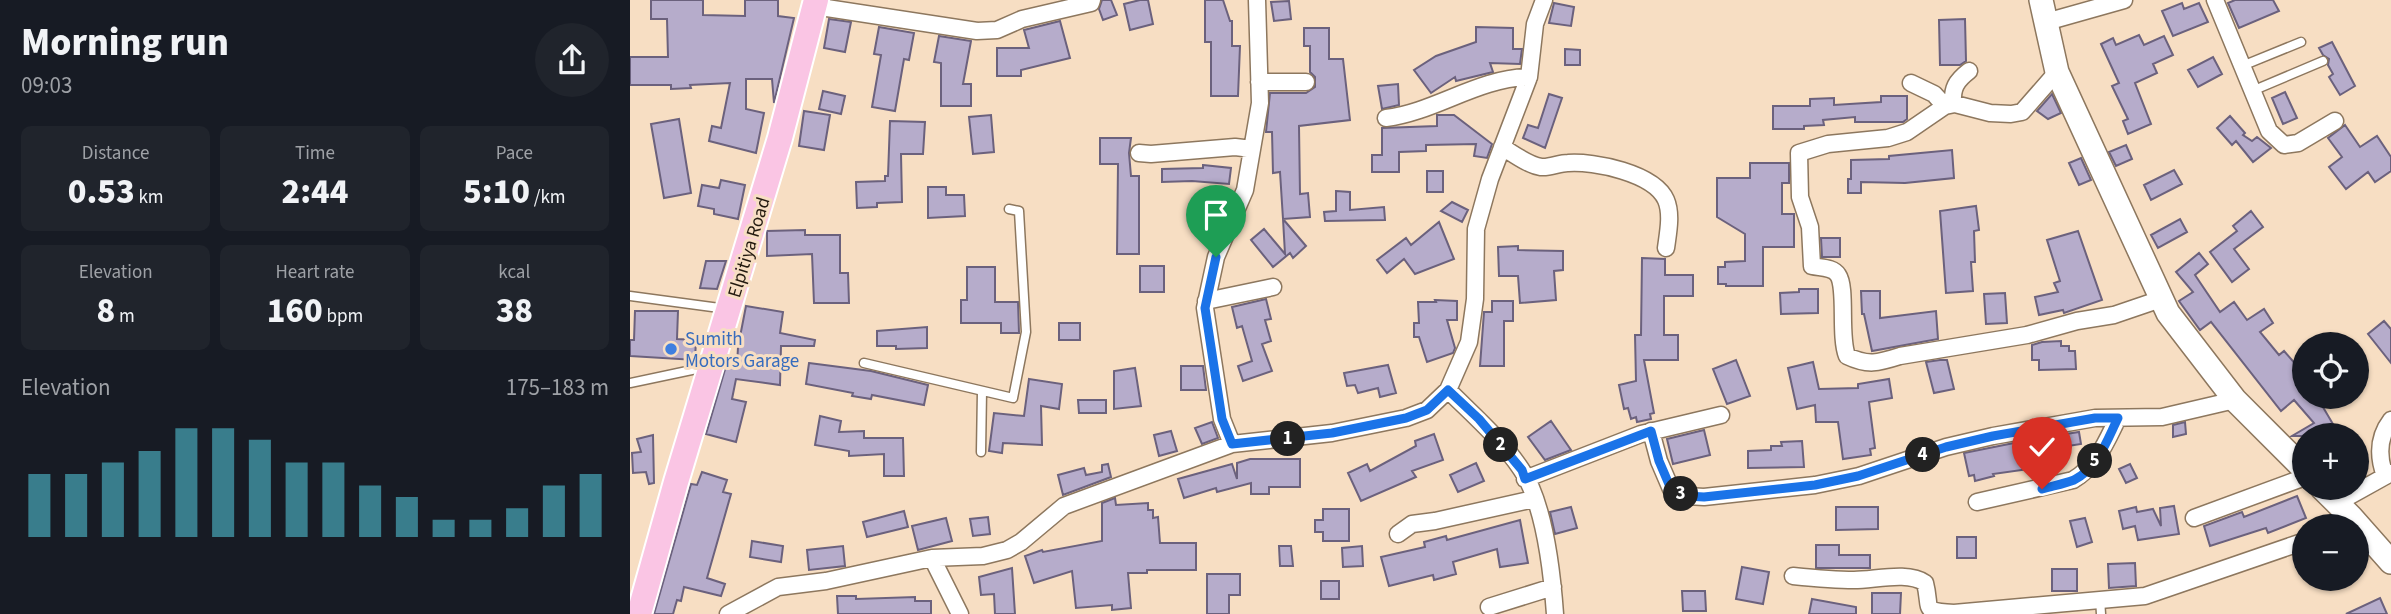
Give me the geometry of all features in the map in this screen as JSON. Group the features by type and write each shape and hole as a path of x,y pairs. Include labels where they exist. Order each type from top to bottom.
{"main road":[{"name":"Elpitiya Road","path":"639,614 780,138 815,3"}],"street":[{"path":"815,3 977,31 997,30 1022,19 1091,3 1092,0"},
{"path":"1232,444 1222,419 1205,308 1216,257 1245,190 1260,103 1257,0"},
{"path":"728,614 778,587 826,581 932,558 983,556 1006,550 1021,542 1064,506 1074,501 1156,474 1232,444 1332,433 1406,418 1427,410 1448,390 1469,341 1475,299 1476,229 1502,147 1529,77 1535,24 1544,0"},
{"path":"2124,0 2043,11 2057,72 2110,190 2151,270 2168,313 2235,400 2292,457"},
{"path":"2215,0 2269,131 2284,145 2298,143 2335,121"},
{"path":"1969,71 1958,80 1949,105 1907,132 1888,138 1828,144 1799,153 1800,197 1810,227 1812,266 1830,269 1839,279 1842,345 1847,356 1863,364 1882,362 1900,356 2027,335 2077,321 2114,315 2161,299"},
{"path":"1911,83 1949,105 2011,114 2022,112 2057,72"},
{"path":"1386,118 1408,116 1498,81 1529,77"},
{"path":"1259,82 1306,82"},
{"path":"1139,153 1235,147 1252,149"},
{"path":"1502,147 1542,167 1568,163 1604,166 1645,180 1661,192 1669,210 1666,248"},
{"path":"1206,301 1273,287"},
{"path":"1448,390 1479,419 1522,470 1534,499 1549,560 1555,614"},
{"path":"1651,431 1659,461 1671,489 1687,496 1704,497 1815,485 1858,476 1946,447 1993,436 2095,418 2162,417 2235,400"},
{"path":"1525,479 1651,431 1720,415"},
{"path":"1977,502 2073,480 2095,463 2118,418"},
{"path":"2391,420 2380,446 2380,463 2388,475 2336,509 2391,562"},
{"path":"2194,518 2292,482"},
{"path":"1398,534 1412,524 1435,522 1534,499"},
{"path":"1793,576 1920,580 1925,583 1927,605 1936,612 2100,607 2145,596 2292,545"},
{"path":"932,558 960,614"},
{"path":"1489,607 1553,587"}],"lane":[{"path":"2242,66 2301,42"},
{"path":"2252,91 2322,61"},
{"path":"864,363 1013,398 1026,332 1018,211 1009,209"},
{"path":"630,296 730,309"},
{"path":"630,383 712,366"},
{"path":"981,452 982,391"}],"building":[{"path":"651,0 703,0 703,15 745,16 745,0 778,0 778,16 794,18 774,103 772,79 746,79 746,109 764,113 756,153 709,141 712,126 721,128 730,83 671,89 671,85 630,85 630,57 668,57 667,19 651,19"},
{"path":"1102,0 1111,0 1117,15 1103,20 1099,9"},
{"path":"1148,0 1153,24 1130,30 1124,4"},
{"path":"1205,0 1223,0 1232,21 1232,46 1240,46 1238,96 1211,96 1211,42 1205,42"},
{"path":"2235,0 2273,0 2279,11 2239,28 2228,3"},
{"path":"1289,1 1291,19 1274,21 1271,2"},
{"path":"1554,3 1574,7 1571,26 1549,23"},
{"path":"2182,3 2184,9 2199,3 2208,22 2173,36 2162,11"},
{"path":"829,19 851,22 845,52 824,48"},
{"path":"1965,19 1966,61 1960,65 1940,65 1939,20"},
{"path":"1060,21 1070,58 1021,70 1021,76 997,76 997,48 1029,48 1024,30"},
{"path":"879,27 914,33 909,60 904,59 895,111 872,107 881,55 874,54"},
{"path":"1476,27 1513,28 1513,49 1522,49 1520,64 1490,63 1493,72 1456,81 1455,77 1431,93 1414,70 1436,56 1476,42"},
{"path":"1304,28 1329,28 1329,59 1343,59 1350,120 1299,126 1300,194 1308,193 1310,217 1283,219 1280,172 1273,173 1272,132 1266,132 1270,93 1306,93 1315,87 1315,77 1310,72 1310,46 1304,46"},
{"path":"2139,35 2144,45 2164,36 2173,55 2153,64 2157,73 2135,83 2151,124 2128,134 2123,121 2128,119 2112,86 2119,83 2101,44 2113,38 2116,45"},
{"path":"939,36 971,41 963,84 971,84 971,106 941,106 941,63 934,62"},
{"path":"2332,42 2355,86 2340,95 2329,77 2333,74 2328,65 2329,59 2319,48"},
{"path":"1565,49 1580,50 1580,65 1565,65"},
{"path":"2213,57 2222,74 2198,87 2188,70"},
{"path":"1398,84 1399,105 1382,109 1378,86"},
{"path":"823,91 845,96 841,114 819,109"},
{"path":"2285,92 2297,118 2283,124 2272,98"},
{"path":"1549,94 1562,98 1545,148 1523,138 1528,125 1538,128"},
{"path":"2052,94 2061,113 2048,119 2037,111"},
{"path":"1881,96 1907,96 1907,119 1903,122 1855,122 1855,117 1823,120 1824,125 1804,126 1804,129 1773,129 1773,106 1810,106 1810,99 1834,98 1834,105 1881,102"},
{"path":"804,111 830,115 824,150 799,146"},
{"path":"991,115 994,152 973,154 969,117"},
{"path":"1437,115 1454,115 1492,144 1487,158 1474,156 1476,144 1426,145 1426,151 1399,152 1399,172 1372,172 1372,155 1382,155 1382,128 1437,126"},
{"path":"2230,116 2245,133 2243,135 2252,141 2257,137 2271,148 2253,162 2236,141 2232,145 2217,128"},
{"path":"679,119 691,193 664,198 651,124"},
{"path":"890,121 925,122 923,154 901,154 902,202 877,203 877,207 857,208 856,182 885,181 885,176 888,176"},
{"path":"2345,125 2360,147 2377,136 2391,157 2391,171 2375,182 2368,172 2346,189 2329,167 2342,157 2328,138"},
{"path":"1100,138 1131,138 1131,176 1139,176 1139,254 1117,254 1118,164 1100,164"},
{"path":"2126,145 2132,159 2116,166 2109,152"},
{"path":"1952,150 1954,178 1905,183 1861,182 1861,193 1848,193 1851,160 1889,159 1889,156"},
{"path":"2081,158 2091,180 2079,185 2069,163"},
{"path":"1750,163 1789,163 1789,183 1782,183 1782,214 1794,214 1794,247 1763,247 1763,286 1726,286 1718,284 1718,267 1725,267 1725,262 1745,261 1745,234 1717,217 1717,178 1750,178"},
{"path":"1203,165 1231,168 1229,184 1162,182 1162,169 1203,168"},
{"path":"2174,170 2182,184 2151,200 2144,185"},
{"path":"1427,171 1443,171 1443,192 1427,192"},
{"path":"721,180 745,185 738,219 714,214 714,209 698,206 702,185 719,188"},
{"path":"928,187 946,187 946,195 964,195 965,216 928,218"},
{"path":"1336,191 1350,192 1350,210 1384,207 1385,220 1325,221 1324,212 1336,211"},
{"path":"1452,202 1468,210 1462,222 1441,211"},
{"path":"1976,206 1979,230 1974,231 1975,262 1971,262 1973,291 1946,293 1940,211"},
{"path":"2251,211 2263,227 2234,249 2249,269 2232,282 2210,252 2237,231 2233,226"},
{"path":"1283,219 1306,246 1293,258 1290,253 1273,267 1251,240 1264,229 1285,254"},
{"path":"2180,219 2187,232 2158,248 2151,235"},
{"path":"1439,222 1454,259 1415,274 1404,259 1387,273 1377,260 1406,238 1411,245"},
{"path":"805,230 805,235 840,235 840,273 848,273 849,303 814,303 812,254 767,256 767,231"},
{"path":"2078,231 2102,300 2064,313 2063,310 2039,315 2035,297 2058,292 2054,283 2060,281 2047,240"},
{"path":"1821,238 1840,238 1840,257 1822,257"},
{"path":"1518,246 1518,250 1563,251 1563,270 1554,271 1556,300 1520,303 1518,276 1499,276 1498,247"},
{"path":"2199,253 2208,264 2195,275 2220,312 2234,302 2247,320 2264,309 2273,323 2260,332 2279,355 2284,351 2292,360 2292,402 2281,411 2211,322 2200,330 2179,301 2193,292 2176,272"},
{"path":"1642,258 1665,259 1665,275 1693,275 1693,296 1664,296 1664,335 1678,335 1678,360 1644,360 1654,413 1650,414 1651,419 1637,422 1636,417 1631,419 1628,408 1624,409 1619,385 1636,381 1635,335 1641,335"},
{"path":"706,261 726,261 717,289 700,288"},
{"path":"1140,266 1164,266 1164,292 1140,292"},
{"path":"967,267 995,267 995,302 1018,302 1019,333 1001,333 1001,323 961,323 961,300 967,300"},
{"path":"1799,289 1818,289 1818,313 1781,314 1780,293 1799,292"},
{"path":"1861,291 1880,291 1880,318 1936,311 1938,339 1872,351 1862,314"},
{"path":"2005,293 2007,323 1986,324 1984,294"},
{"path":"1266,299 1271,319 1265,320 1271,341 1262,344 1272,371 1243,381 1238,366 1252,361 1242,326 1237,328 1232,307"},
{"path":"1435,300 1457,301 1457,320 1447,320 1455,348 1453,353 1427,362 1419,337 1414,337 1414,323 1419,323 1418,302 1436,302"},
{"path":"1492,301 1513,301 1513,321 1504,321 1504,366 1480,366 1484,312 1492,312"},
{"path":"746,306 783,312 780,333 815,340 814,346 781,346 780,385 736,379 732,399 746,402 736,442 706,434 726,366 737,366"},
{"path":"635,311 678,311 677,339 696,340 695,360 630,356 630,340 634,340"},
{"path":"2384,321 2391,329 2391,363 2369,335"},
{"path":"1059,323 1080,323 1080,340 1059,340"},
{"path":"927,327 927,348 896,349 896,346 877,346 877,331"},
{"path":"2061,341 2061,346 2069,346 2069,351 2075,351 2076,369 2039,370 2039,360 2032,360 2032,345"},
{"path":"1736,360 1750,396 1727,404 1713,369"},
{"path":"1947,360 1954,389 1934,393 1926,362"},
{"path":"1813,362 1819,389 1858,388 1858,384 1889,379 1892,398 1869,402 1875,448 1870,449 1871,455 1843,459 1838,422 1816,422 1815,405 1797,409 1788,368"},
{"path":"809,363 871,371 928,385 924,405 872,395 871,399 852,396 853,393 806,384"},
{"path":"1388,365 1396,393 1380,397 1378,388 1358,393 1355,385 1347,386 1344,373"},
{"path":"1181,366 1203,366 1206,390 1181,390"},
{"path":"1135,368 1141,406 1114,409 1114,371"},
{"path":"1029,379 1062,384 1059,409 1041,406 1042,445 1003,443 1002,453 989,451 994,413 1024,416"},
{"path":"1078,400 1106,400 1106,413 1079,413"},
{"path":"2302,409 2324,409 2332,423 2314,423"},
{"path":"820,416 841,421 839,432 864,431 864,438 903,438 904,476 884,476 884,454 849,456 849,451 815,445"},
{"path":"1551,421 1571,450 1545,460 1528,437"},
{"path":"1212,422 1218,438 1202,444 1195,428"},
{"path":"2185,422 2186,434 2173,437 2173,425"},
{"path":"1704,430 1710,455 1673,464 1667,439"},
{"path":"1171,431 1177,451 1159,456 1154,435"},
{"path":"2079,432 2081,444 2055,448 2053,436"},
{"path":"1434,434 1443,460 1412,471 1416,477 1361,501 1348,473 1367,464 1370,471 1416,446 1415,441"},
{"path":"653,435 654,483 649,484 646,472 633,473 632,453 641,452 637,439"},
{"path":"2029,440 2035,468 1993,474 1994,476 1975,481 1974,475 1969,476 1964,453"},
{"path":"1802,441 1804,467 1748,468 1748,451 1771,450 1771,446 1782,446 1781,442"},
{"path":"1250,459 1300,459 1300,487 1269,487 1269,494 1251,494 1251,483 1217,492 1216,488 1184,498 1178,479 1232,464 1237,479 1237,463"},
{"path":"1476,463 1484,481 1458,492 1450,475"},
{"path":"1108,464 1111,477 1063,495 1058,475 1084,468 1086,475 1102,472 1102,465"},
{"path":"2130,464 2137,478 2126,483 2119,469"},
{"path":"702,472 727,480 723,492 731,494 707,578 725,584 721,596 684,587 681,601 677,600 673,614 654,614 691,484 697,485"},
{"path":"1115,498 1116,505 1148,503 1148,510 1153,510 1153,518 1158,517 1160,543 1196,543 1196,570 1147,570 1147,573 1128,573 1131,608 1112,610 1112,605 1076,608 1072,571 1034,583 1025,556 1042,550 1043,552 1102,541 1102,503"},
{"path":"2292,498 2299,500 2304,514 2292,514 2292,524 2268,533 2266,528 2210,546 2204,526 2242,512 2244,517"},
{"path":"2174,506 2179,534 2138,540 2135,526 2123,529 2119,511 2136,507 2137,512 2153,509 2161,526 2160,508"},
{"path":"1571,507 1577,528 1555,534 1550,512"},
{"path":"1836,507 1878,507 1878,529 1836,530"},
{"path":"1323,509 1349,509 1349,541 1323,541 1323,532 1315,532 1315,520 1323,520"},
{"path":"904,511 908,527 867,537 863,522"},
{"path":"988,517 990,534 973,536 970,519"},
{"path":"946,518 952,541 918,550 912,526"},
{"path":"2085,518 2092,542 2077,547 2070,521"},
{"path":"1520,520 1528,563 1500,567 1497,549 1453,562 1456,574 1434,580 1433,575 1389,586 1381,557 1425,547 1424,542 1446,536 1447,540"},
{"path":"1957,537 1976,537 1976,558 1957,558"},
{"path":"752,541 783,546 781,562 750,557"},
{"path":"1816,545 1839,545 1839,555 1870,555 1870,568 1816,568"},
{"path":"843,546 845,566 809,570 807,550"},
{"path":"1279,546 1291,546 1293,566 1280,566"},
{"path":"1362,546 1363,566 1343,567 1342,548"},
{"path":"2135,563 2136,586 2109,588 2108,564"},
{"path":"1742,567 1769,572 1763,604 1736,599"},
{"path":"1012,568 1015,614 995,614 994,594 981,595 979,577"},
{"path":"2052,569 2077,569 2077,591 2052,591"},
{"path":"1207,574 1240,574 1240,595 1229,595 1229,614 1207,614"},
{"path":"1321,581 1339,581 1339,599 1321,599"},
{"path":"1682,591 1705,591 1706,611 1683,611"},
{"path":"1872,593 1901,593 1900,614 1872,614"},
{"path":"837,596 856,596 856,599 915,597 915,601 931,601 931,614 838,614"},
{"path":"2380,598 2387,614 2346,614"},
{"path":"1812,599 1856,607 1856,614 1809,614"}],"place":[{"name":"Sumith Motors Garage","path":"671,349"}],"route":[{"path":"1216,257 1205,308 1222,419 1232,444 1302,438 1406,418 1427,410 1448,390 1479,419 1522,470 1525,479 1651,431 1659,461 1671,489 1687,496 1704,497 1815,485 1858,476 1946,447 1993,436 2095,418 2118,418 2095,463 2086,472 2073,480 2042,489"}]}
